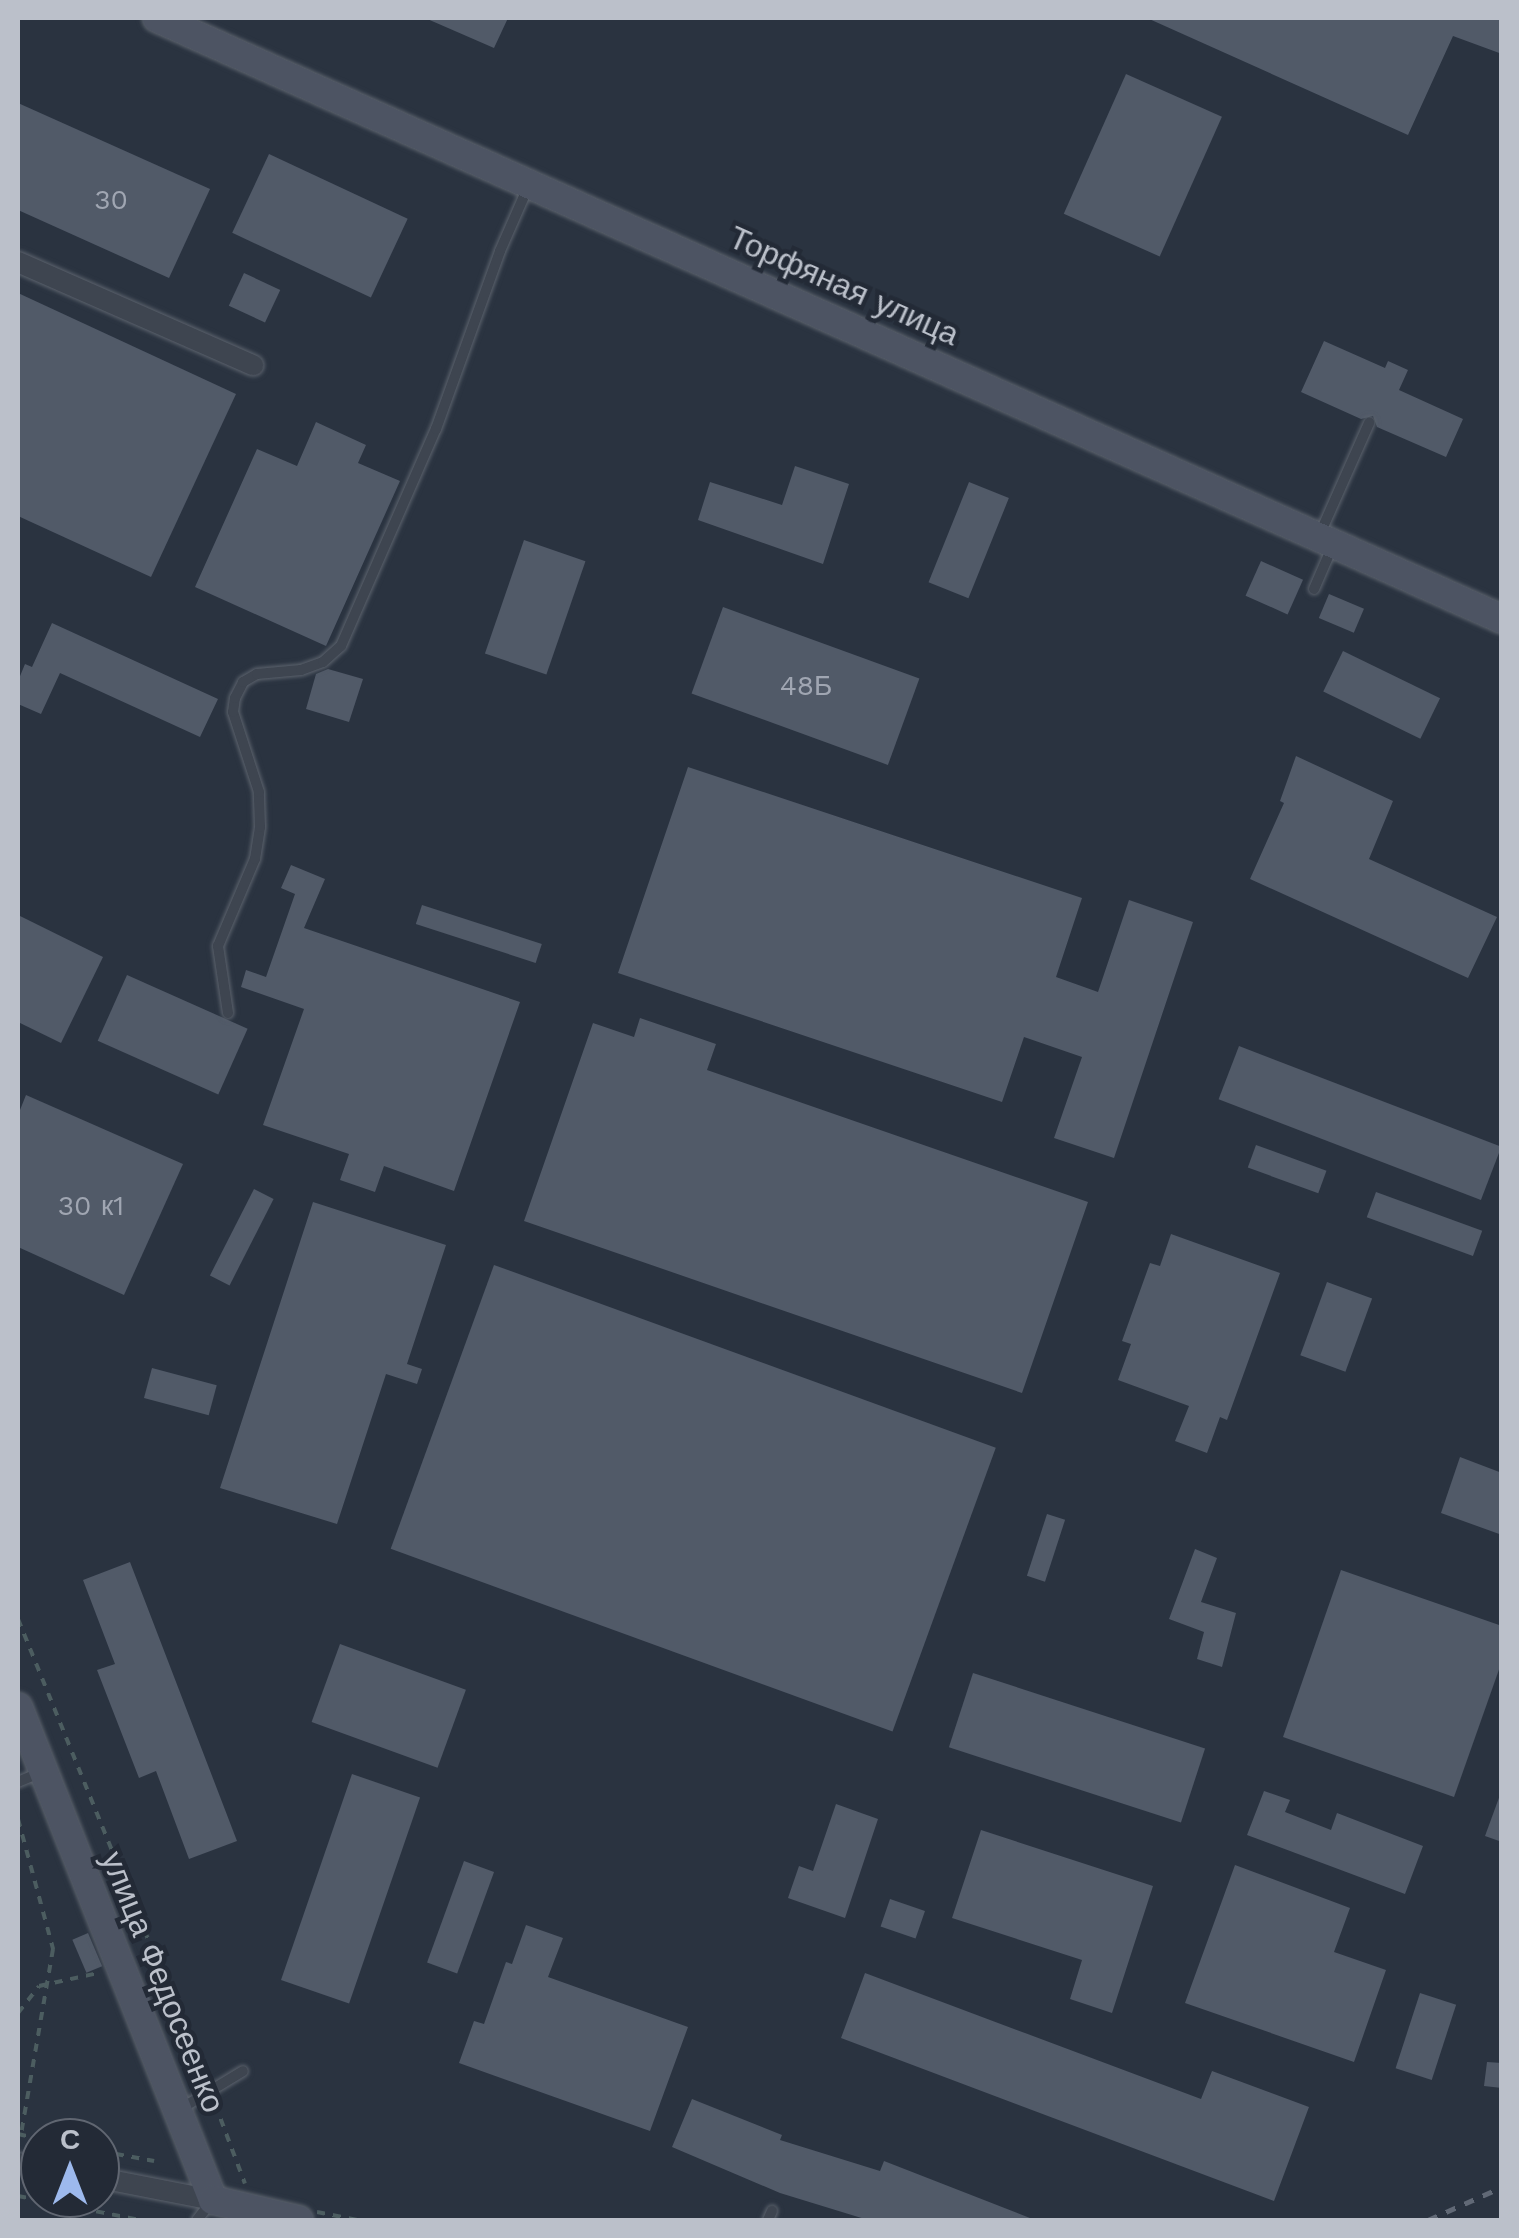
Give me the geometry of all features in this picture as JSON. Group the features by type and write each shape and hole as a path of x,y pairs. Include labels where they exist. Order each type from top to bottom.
{"street":[{"name":"Торфяная улица","path":"157,18 1502,619"},
{"path":"18,262 254,365"},
{"name":"улица Федосеенко","path":"18,1706 30,1777 118,1968 176,2111 209,2214"},
{"path":"120,2185 209,2214 303,2215"}],"lane":[{"path":"228,1014 218,946 256,859 260,827 259,792 232,712 236,698 243,682 257,674 301,670 323,662 341,646 436,429 500,251 529,184"},
{"path":"1314,589 1326,540 1369,423"},
{"path":"176,2111 243,2071"}],"path":[{"path":"18,1619 211,2090 239,2177 253,2193"},
{"path":"18,1818 53,1948 19,2135"},
{"path":"18,2013 38,1986 118,1968"},
{"path":"120,2155 154,2161"},
{"path":"18,2196 140,2220"},
{"path":"303,2215 357,2220"}],"building":[{"path":"425,18 508,18 494,48"},
{"path":"1147,18 1502,18 1502,54 1453,36 1408,135"},
{"path":"1126,74 1222,117 1160,256 1064,214"},
{"path":"18,103 210,189 169,278 18,210"},
{"path":"269,154 408,219 371,298 232,233"},
{"path":"244,273 280,290 265,323 229,306"},
{"path":"18,293 236,394 151,577 18,516"},
{"path":"1324,341 1385,368 1388,361 1408,370 1399,390 1463,419 1446,457 1377,427 1373,416 1361,419 1301,392"},
{"path":"316,422 366,445 358,463 400,481 326,646 195,587 257,449 297,466"},
{"path":"795,466 849,484 823,564 698,520 710,482 782,505"},
{"path":"969,482 1009,498 968,598 929,582"},
{"path":"524,540 585,561 546,675 485,653"},
{"path":"1261,561 1303,580 1288,614 1246,596"},
{"path":"1329,594 1364,609 1354,633 1319,618"},
{"path":"723,607 919,678 888,765 692,693"},
{"path":"52,623 218,699 200,737 60,673 41,714 18,704 18,681 25,664 32,667"},
{"path":"1343,651 1440,698 1420,739 1323,691"},
{"path":"328,669 363,679 349,722 306,709 316,674"},
{"path":"1296,756 1393,801 1369,859 1497,917 1468,978 1250,879 1284,803 1280,801"},
{"path":"688,767 1082,898 1056,977 1098,992 1129,900 1193,922 1114,1158 1054,1138 1082,1057 1024,1037 1002,1102 618,973"},
{"path":"291,865 325,879 304,928 520,1002 454,1191 384,1166 375,1192 340,1180 349,1154 263,1125 304,1009 241,987 246,970 266,977 295,894 281,888"},
{"path":"422,905 542,944 536,963 416,924"},
{"path":"18,915 103,957 61,1043 18,1022"},
{"path":"127,975 248,1029 218,1094 98,1041"},
{"path":"640,1018 716,1044 707,1070 1088,1202 1022,1393 524,1221 593,1023 634,1037"},
{"path":"1239,1046 1501,1147 1481,1200 1219,1099"},
{"path":"26,1095 183,1164 124,1295 18,1247 18,1115"},
{"path":"1256,1145 1326,1171 1318,1193 1248,1168"},
{"path":"254,1189 274,1199 230,1285 210,1275"},
{"path":"1376,1192 1482,1231 1473,1256 1367,1217"},
{"path":"313,1202 446,1245 407,1364 422,1369 417,1384 386,1374 337,1524 220,1488"},
{"path":"1171,1234 1280,1273 1227,1420 1220,1417 1207,1453 1175,1441 1189,1406 1118,1380 1131,1344 1122,1341 1150,1263 1160,1266"},
{"path":"494,1265 996,1448 893,1731 391,1549"},
{"path":"1327,1282 1372,1298 1345,1372 1300,1355"},
{"path":"152,1368 217,1385 209,1415 144,1398"},
{"path":"1460,1457 1502,1473 1502,1535 1441,1513"},
{"path":"1047,1514 1065,1520 1045,1582 1027,1576"},
{"path":"1195,1549 1217,1558 1201,1602 1236,1613 1222,1667 1197,1659 1204,1632 1169,1619"},
{"path":"130,1562 237,1841 189,1859 156,1771 139,1778 97,1670 115,1664 83,1580"},
{"path":"1341,1570 1502,1626 1502,1661 1454,1797 1283,1737"},
{"path":"340,1644 466,1690 438,1768 312,1722"},
{"path":"973,1673 1205,1748 1181,1823 949,1747"},
{"path":"352,1774 420,1797 349,2004 281,1980"},
{"path":"1264,1791 1290,1800 1285,1812 1331,1830 1337,1813 1423,1846 1405,1894 1247,1835"},
{"path":"1502,1795 1502,1842 1485,1836"},
{"path":"836,1804 878,1819 845,1918 788,1898 799,1866 813,1871"},
{"path":"981,1830 1153,1886 1112,2013 1070,1999 1082,1960 952,1918"},
{"path":"464,1861 494,1872 457,1973 427,1962"},
{"path":"1235,1865 1350,1908 1334,1952 1386,1970 1354,2062 1185,2003"},
{"path":"890,1899 925,1911 916,1938 881,1926"},
{"path":"526,1925 563,1938 548,1977 688,2027 650,2131 459,2063 474,2021 484,2024 506,1962 512,1964"},
{"path":"88,1933 102,1966 86,1973 72,1940"},
{"path":"865,1973 1201,2099 1212,2071 1309,2107 1274,2201 841,2038"},
{"path":"1420,1993 1456,2005 1432,2080 1396,2068"},
{"path":"1487,2062 1502,2063 1502,2088 1484,2086"},
{"path":"692,2099 782,2135 780,2140 880,2171 884,2161 1035,2220 868,2220 780,2193 672,2147"}],"railway":[{"path":"1428,2220 1502,2187"}]}
